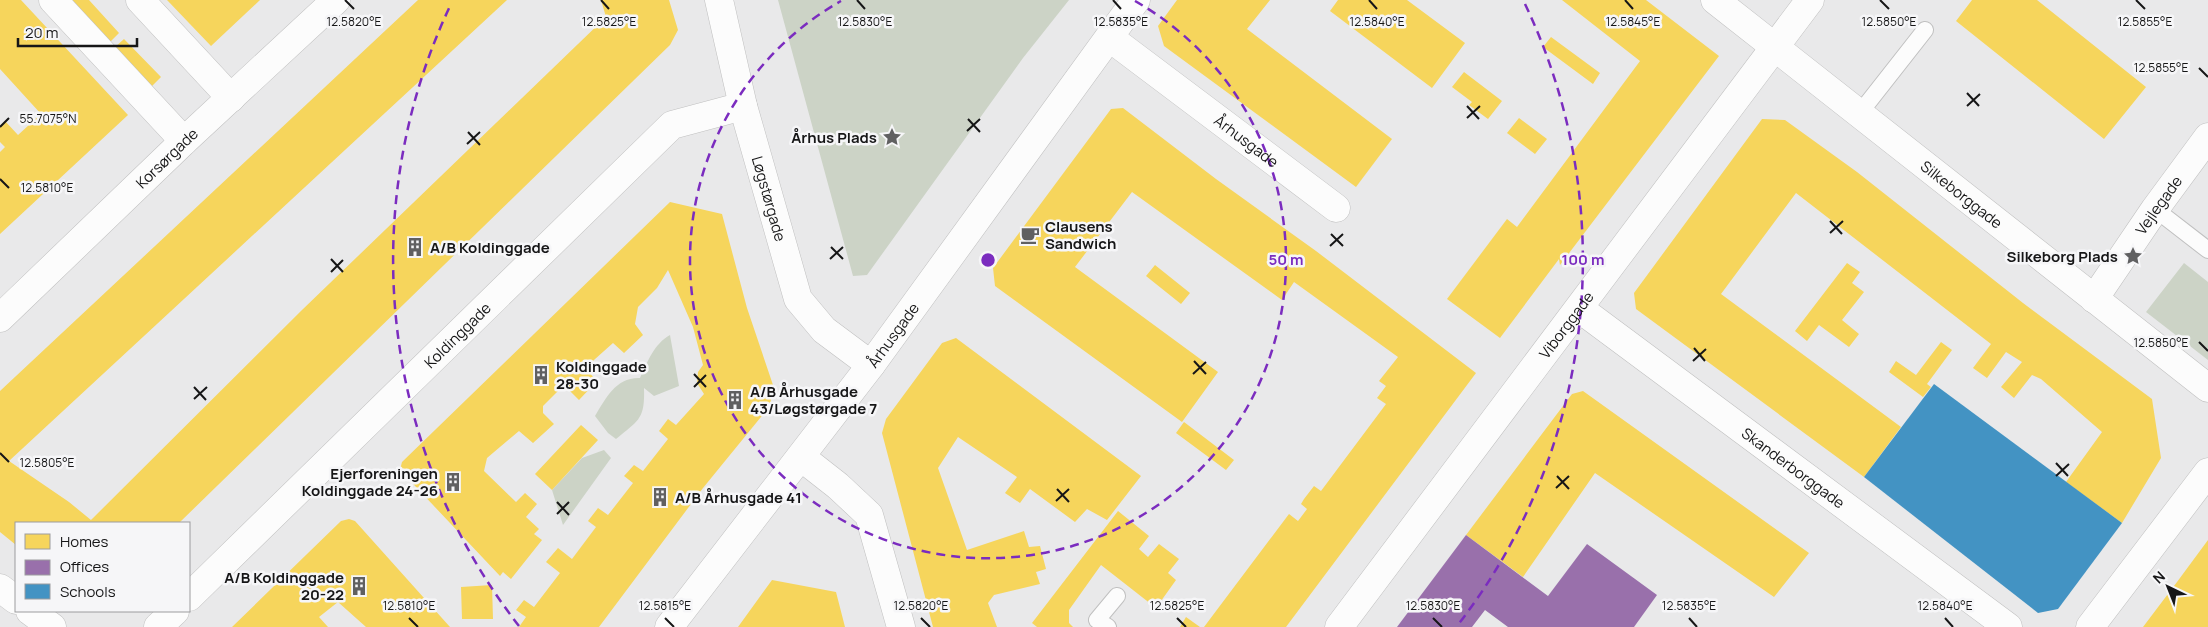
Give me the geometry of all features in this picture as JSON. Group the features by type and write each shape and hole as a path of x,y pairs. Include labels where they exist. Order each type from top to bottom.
{"street":[{"path":"54,0 184,141"},
{"path":"140,0 231,98"},
{"name":"Korsørgade","path":"0,318 184,141 336,0"},
{"name":"Løgstørgade","path":"719,0 743,106 798,299 824,330 872,365"},
{"name":"Århusgade","path":"669,627 872,365 1136,0"},
{"name":"Silkeborggade","path":"1715,0 2208,388"},
{"name":"Viborggade","path":"1339,627 1580,309 1810,0"},
{"name":"Århusgade","path":"1110,38 1336,208"},
{"name":"Koldinggade","path":"190,596 672,125 743,106"},
{"name":"Vejlegade","path":"2094,299 2155,208 2208,137"},
{"name":"Skanderborggade","path":"1580,309 2008,627"},
{"path":"801,457 838,486 870,515 901,627"},
{"path":"2090,627 2208,472"},
{"path":"0,588 15,599"},
{"path":"31,612 52,627"},
{"path":"158,627 174,612"}],"lane":[{"path":"1859,114 1925,30"},
{"path":"2155,208 2208,250"},
{"path":"1108,627 1097,620 1116,596"}],"shaded area":[{"name":"Århus Plads","path":"778,0 1069,0 1023,58 867,275 853,276"},
{"path":"2184,263 2208,282 2208,360 2146,312"},
{"path":"670,335 679,386 654,396 644,388 642,413 635,423 616,439 608,433 595,416 618,385 624,381 640,378 656,348"},
{"path":"604,450 611,458 563,525 552,490 582,458"}],"building: Homes":[{"path":"0,0 21,0 128,115 0,234 0,152 5,147 0,142 0,126 5,121 18,135 41,114 0,69"},
{"path":"69,0 89,0 119,33 109,43"},
{"path":"167,0 260,0 211,46"},
{"path":"418,0 507,0 9,461 69,502 91,520 302,310 606,17 601,0 669,0 678,30 670,45 180,522 15,522 15,544 0,532 0,391"},
{"path":"1177,0 1270,0 1247,29 1392,139 1356,187 1164,46 1158,26"},
{"path":"1338,0 1407,0 1465,43 1432,88 1330,11"},
{"path":"1562,0 1646,0 1719,56 1560,265 1559,259 1500,338 1447,299 1507,219 1517,227 1640,61"},
{"path":"1972,0 2037,0 2146,87 2104,139 1956,21"},
{"path":"1551,37 1600,73 1593,84 1543,47"},
{"path":"124,39 161,77 151,87 114,48"},
{"path":"1464,72 1502,101 1488,119 1469,105 1472,102 1452,87"},
{"path":"1123,108 1216,179 1316,251 1476,373 1286,627 1204,627 1289,514 1298,521 1307,509 1301,504 1304,499 1314,486 1321,491 1386,404 1377,398 1386,386 1379,381 1398,357 1294,282 1282,300 1132,192 1075,267 1218,372 1182,422 995,286 993,268 1111,109"},
{"path":"1519,118 1547,139 1535,154 1507,133"},
{"path":"1762,119 1785,120 1857,172 2023,303 2152,399 2161,458 2122,523 2066,482 2102,432 2041,379 2032,375 2014,398 2001,387 2022,362 2006,352 1987,378 1973,368 1991,344 1796,193 1721,294 1901,427 1864,477 1636,309 1634,293"},
{"path":"670,202 722,214 747,308 773,385 770,406 703,488 599,627 519,627 526,617 516,610 524,600 534,607 560,573 546,562 558,548 572,559 596,527 588,521 598,508 608,515 633,483 624,476 634,465 643,471 668,439 659,431 668,419 676,425 704,394 697,383 698,372 703,365 693,327 668,270 657,288 638,307 635,324 643,335 624,353 613,343 585,368 597,381 579,400 568,389 560,389 543,406 543,413 554,424 533,443 519,431 487,458 484,471 516,502 525,493 537,504 526,517 539,529 534,534 542,540 511,579 503,572 500,576 400,470 402,462"},
{"path":"1847,263 1860,272 1852,283 1864,292 1842,320 1859,334 1849,347 1819,325 1807,341 1795,331"},
{"path":"1155,265 1190,293 1181,304 1146,276"},
{"path":"956,338 1141,476 1107,520 1087,509 1075,522 1030,489 1020,503 1005,493 1017,477 958,437 938,468 967,550 1024,531 1029,547 1040,546 1046,569 1036,572 1040,584 994,595 988,603 997,627 933,627 882,433 886,419 942,343"},
{"path":"1941,342 1952,350 1927,384 1931,387 1923,397 1889,372 1896,361 1916,375"},
{"path":"1583,391 1809,553 1774,597 1595,473 1523,577 1466,535 1572,394"},
{"path":"1184,422 1234,460 1226,470 1176,433"},
{"path":"581,425 598,440 552,490 535,474"},
{"path":"1118,511 1149,536 1139,549 1148,557 1159,544 1179,559 1168,573 1176,580 1156,608 1101,565 1069,610 1069,623 1073,627 1037,627 1032,623"},
{"name":"A/B Koldinggade 20-22","path":"349,519 355,521 450,627 366,627 338,602 319,617 328,627 232,627 341,521"},
{"path":"2208,540 2208,627 2143,627 2177,582"},
{"path":"772,580 836,592 845,627 738,627"},
{"path":"492,585 493,619 462,619 461,587"},
{"path":"1186,617 1200,627 1180,627"}],"building: Offices":[{"path":"1466,535 1548,596 1587,544 1657,595 1634,627 1508,627 1485,610 1472,627 1397,627"}],"building: Schools":[{"path":"1934,384 2122,523 2058,609 2038,613 1864,477"}],"place":[{"name":"Århus Plads","path":"892,137"},
{"name":"Clausens Sandwich","path":"1030,235"},
{"name":"A/B Koldinggade","path":"415,247"},
{"name":"Silkeborg Plads","path":"2133,256"},
{"name":"Koldinggade 28-30","path":"541,375"},
{"name":"A/B Århusgade 43/Løgstørgade 7","path":"735,400"},
{"name":"Ejerforeningen Koldinggade 24-26","path":"453,482"},
{"name":"A/B Århusgade 41","path":"660,497"},
{"name":"A/B Koldinggade 20-22","path":"359,586"}]}
